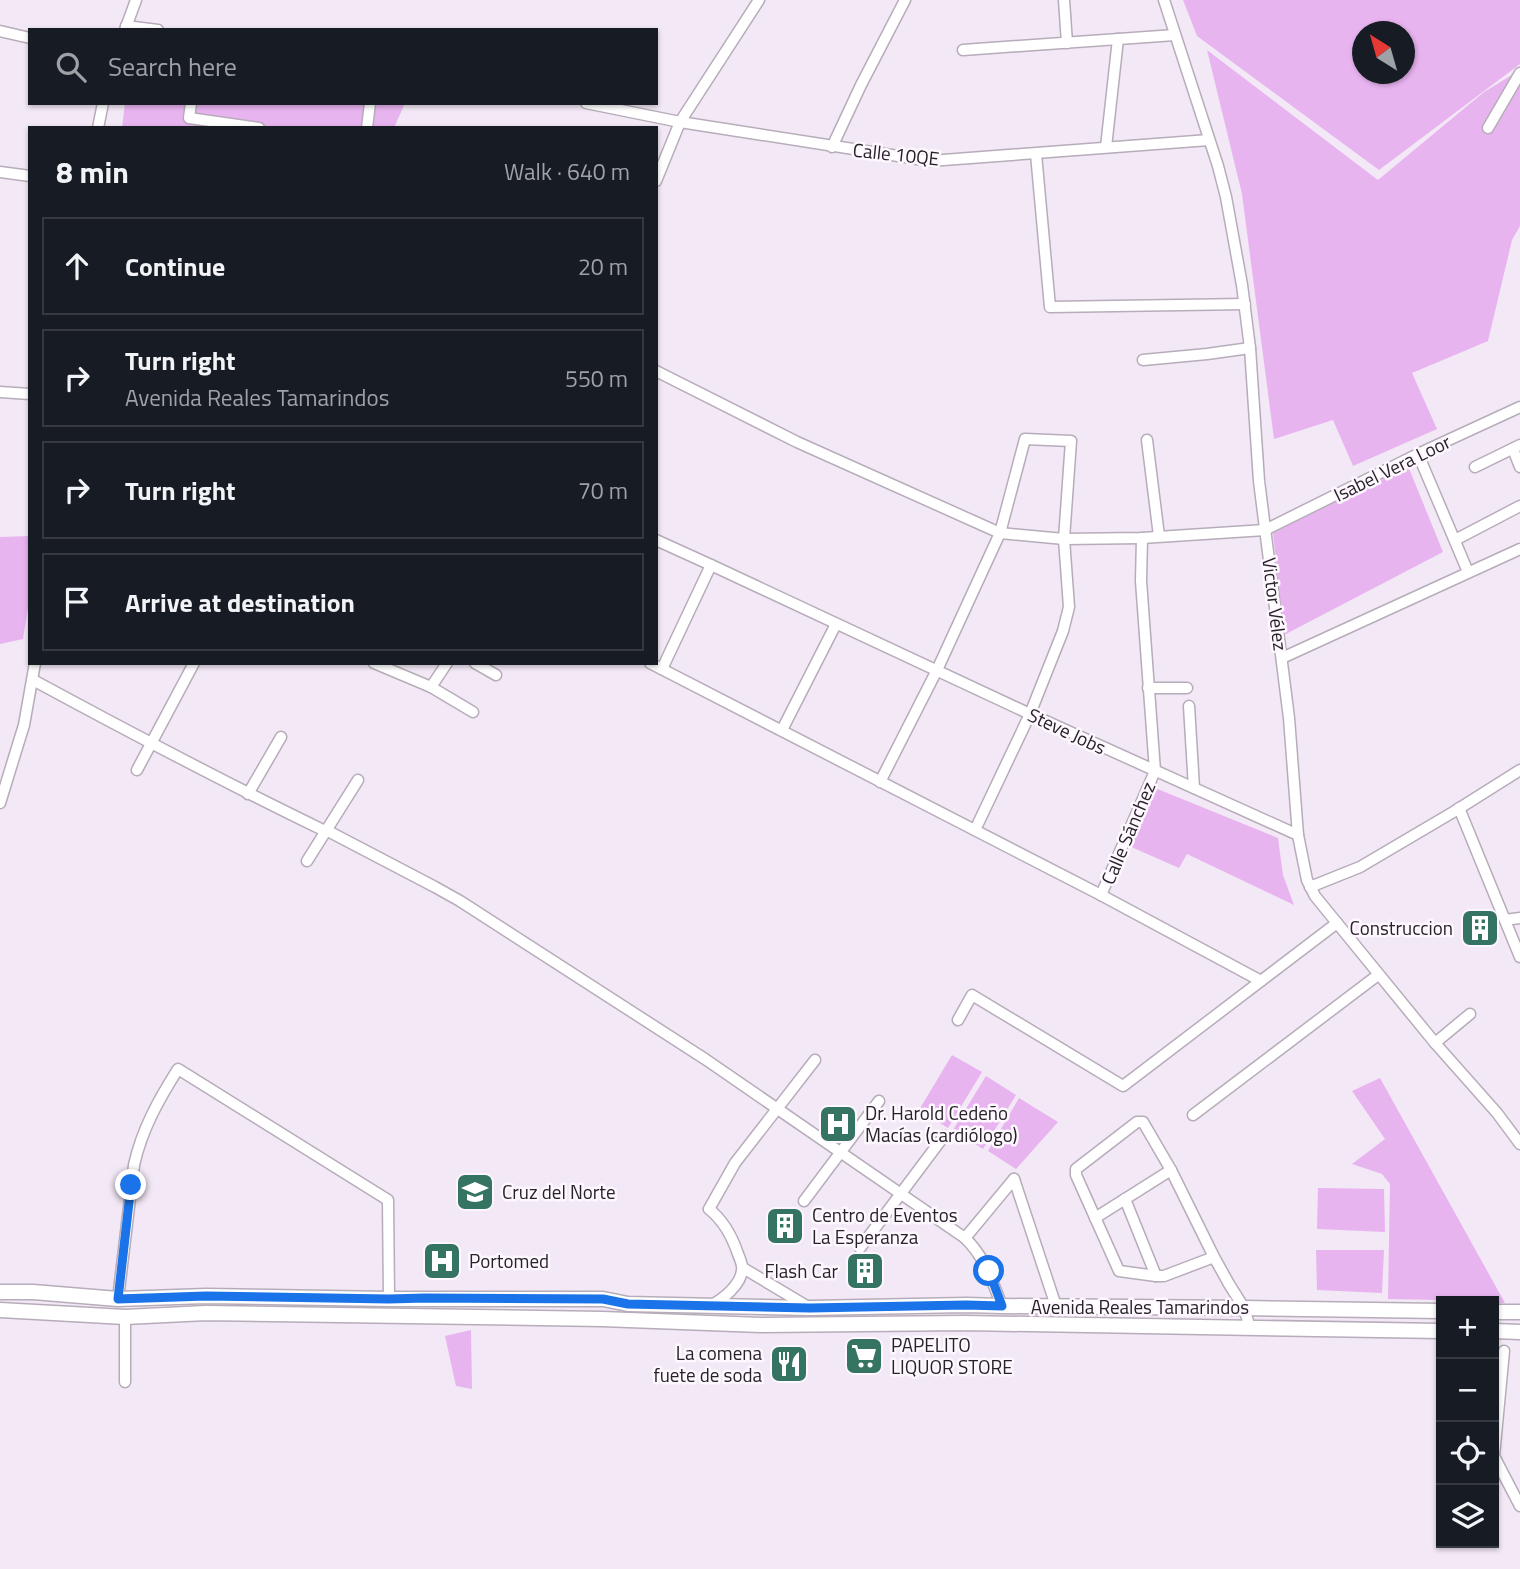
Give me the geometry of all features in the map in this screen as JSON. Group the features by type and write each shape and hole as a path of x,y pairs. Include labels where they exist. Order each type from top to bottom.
{"main road":[{"name":"Avenida Reales Tamarindos","path":"6,1292 118,1299 206,1296 603,1299 628,1304 810,1308 966,1305 1436,1311"},
{"path":"6,1292 6,1310"},
{"path":"425,1298 425,1316"},
{"path":"1499,1311 1517,1309"},
{"name":"Avenida Reales Tamarindos","path":"6,1310 125,1317 206,1313 601,1319 761,1325 965,1323 1436,1331"},
{"path":"1499,1331 1520,1332"}],"street":[{"path":"125,28 136,0"},
{"path":"658,176 680,122 759,0"},
{"path":"832,147 905,0"},
{"path":"1064,0 1067,43"},
{"name":"Victor Vélez","path":"1164,0 1218,166 1242,285 1250,348 1257,460 1289,718 1298,835 1304,870 1310,887 1337,923 1520,1144"},
{"path":"0,31 28,38"},
{"path":"962,50 1175,35"},
{"path":"1106,147 1118,39"},
{"path":"1488,128 1520,73"},
{"path":"98,126 103,105"},
{"path":"191,105 189,118 245,126"},
{"path":"367,126 370,105"},
{"name":"Calle 10QE","path":"596,105 680,122 930,161 1209,140"},
{"path":"1036,154 1050,307 1245,304"},
{"path":"0,172 28,176"},
{"path":"1143,360 1250,348"},
{"path":"658,373 797,442 1000,533 1064,539 1142,538 1265,530"},
{"path":"0,392 28,394"},
{"name":"Isabel Vera Loor","path":"1265,530 1520,407"},
{"path":"880,782 937,670 1000,533 1025,439 1071,441 1064,539 1069,607 1063,631 1030,714 975,830"},
{"path":"1147,440 1159,536"},
{"path":"1475,467 1516,447 1520,467"},
{"path":"1418,454 1468,572"},
{"path":"1455,540 1520,506"},
{"path":"1142,538 1141,582 1155,771"},
{"name":"Steve Jobs","path":"658,541 1298,835"},
{"path":"1282,658 1520,549"},
{"path":"662,669 712,565"},
{"path":"782,730 836,624"},
{"path":"0,803 24,725 35,665"},
{"path":"137,770 193,665"},
{"path":"379,665 431,687 473,712"},
{"path":"431,687 446,665"},
{"path":"478,665 496,675"},
{"path":"654,665 1101,895 1261,981"},
{"path":"33,680 151,744 460,901 705,1059 965,1238 984,1262 1002,1306"},
{"path":"1148,688 1186,688"},
{"path":"1189,706 1194,788"},
{"path":"248,794 281,737"},
{"path":"0,765 12,767"},
{"path":"1310,887 1360,867 1520,770"},
{"name":"Calle Sánchez","path":"1101,895 1155,771"},
{"path":"307,861 358,780"},
{"path":"1459,808 1520,957"},
{"path":"1505,920 1520,918"},
{"path":"958,1020 972,995 1123,1086 1337,923"},
{"path":"1192,1115 1378,975"},
{"path":"1435,1043 1470,1014"},
{"path":"810,1308 743,1268 728,1231 709,1209 735,1163 815,1060"},
{"path":"118,1299 138,1147 154,1109 178,1069 388,1200 389,1299"},
{"path":"804,1202 879,1101"},
{"path":"1214,1257 1172,1273 1156,1276 1119,1271 1075,1171 1137,1122 1142,1121 1171,1170 1250,1328"},
{"path":"860,1248 944,1136"},
{"path":"1095,1218 1171,1170"},
{"path":"965,1238 1014,1179 1056,1306"},
{"path":"1125,1199 1156,1276"},
{"path":"710,1306 732,1289 743,1268"},
{"path":"760,1307 761,1325"},
{"path":"125,1317 125,1382"},
{"path":"1504,1351 1494,1456 1520,1506"}],"shaded area":[{"path":"1183,0 1520,0 1520,64 1379,170 1197,36"},
{"path":"1207,50 1378,180 1484,92 1520,70 1520,226 1512,240 1488,341 1412,373 1437,429 1353,466 1333,420 1274,439 1242,194"},
{"path":"125,105 404,105 395,126 122,126"},
{"path":"1408,466 1443,552 1284,635 1273,533"},
{"path":"28,536 28,608 23,639 0,644 0,537"},
{"path":"1155,788 1278,838 1283,875 1294,905 1187,854 1179,868 1129,846"},
{"path":"952,1055 982,1072 948,1128 919,1110"},
{"path":"986,1076 1016,1095 983,1149 953,1130"},
{"path":"1380,1078 1505,1303 1499,1303 1499,1296 1436,1296 1436,1300 1388,1299 1390,1184 1382,1174 1352,1164 1385,1139 1352,1091"},
{"path":"1019,1098 1058,1122 1016,1169 988,1151"},
{"path":"1318,1188 1384,1189 1385,1232 1317,1229"},
{"path":"1316,1250 1384,1250 1382,1293 1317,1290"},
{"path":"471,1330 472,1389 456,1386 445,1336"}],"place":[{"name":"Construccion","path":"1480,928"},
{"name":"Dr. Harold Cedeño Macías (cardiólogo)","path":"838,1124"},
{"name":"Cruz del Norte","path":"475,1192"},
{"name":"Centro de Eventos La Esperanza","path":"785,1226"},
{"name":"Portomed","path":"442,1261"},
{"name":"Flash Car","path":"865,1271"},
{"name":"PAPELITO LIQUOR STORE","path":"864,1356"},
{"name":"La comena fuete de soda","path":"789,1364"}],"route":[{"path":"131,1185 118,1299 206,1296 603,1299 628,1304 810,1308 1002,1306 989,1271"}]}
